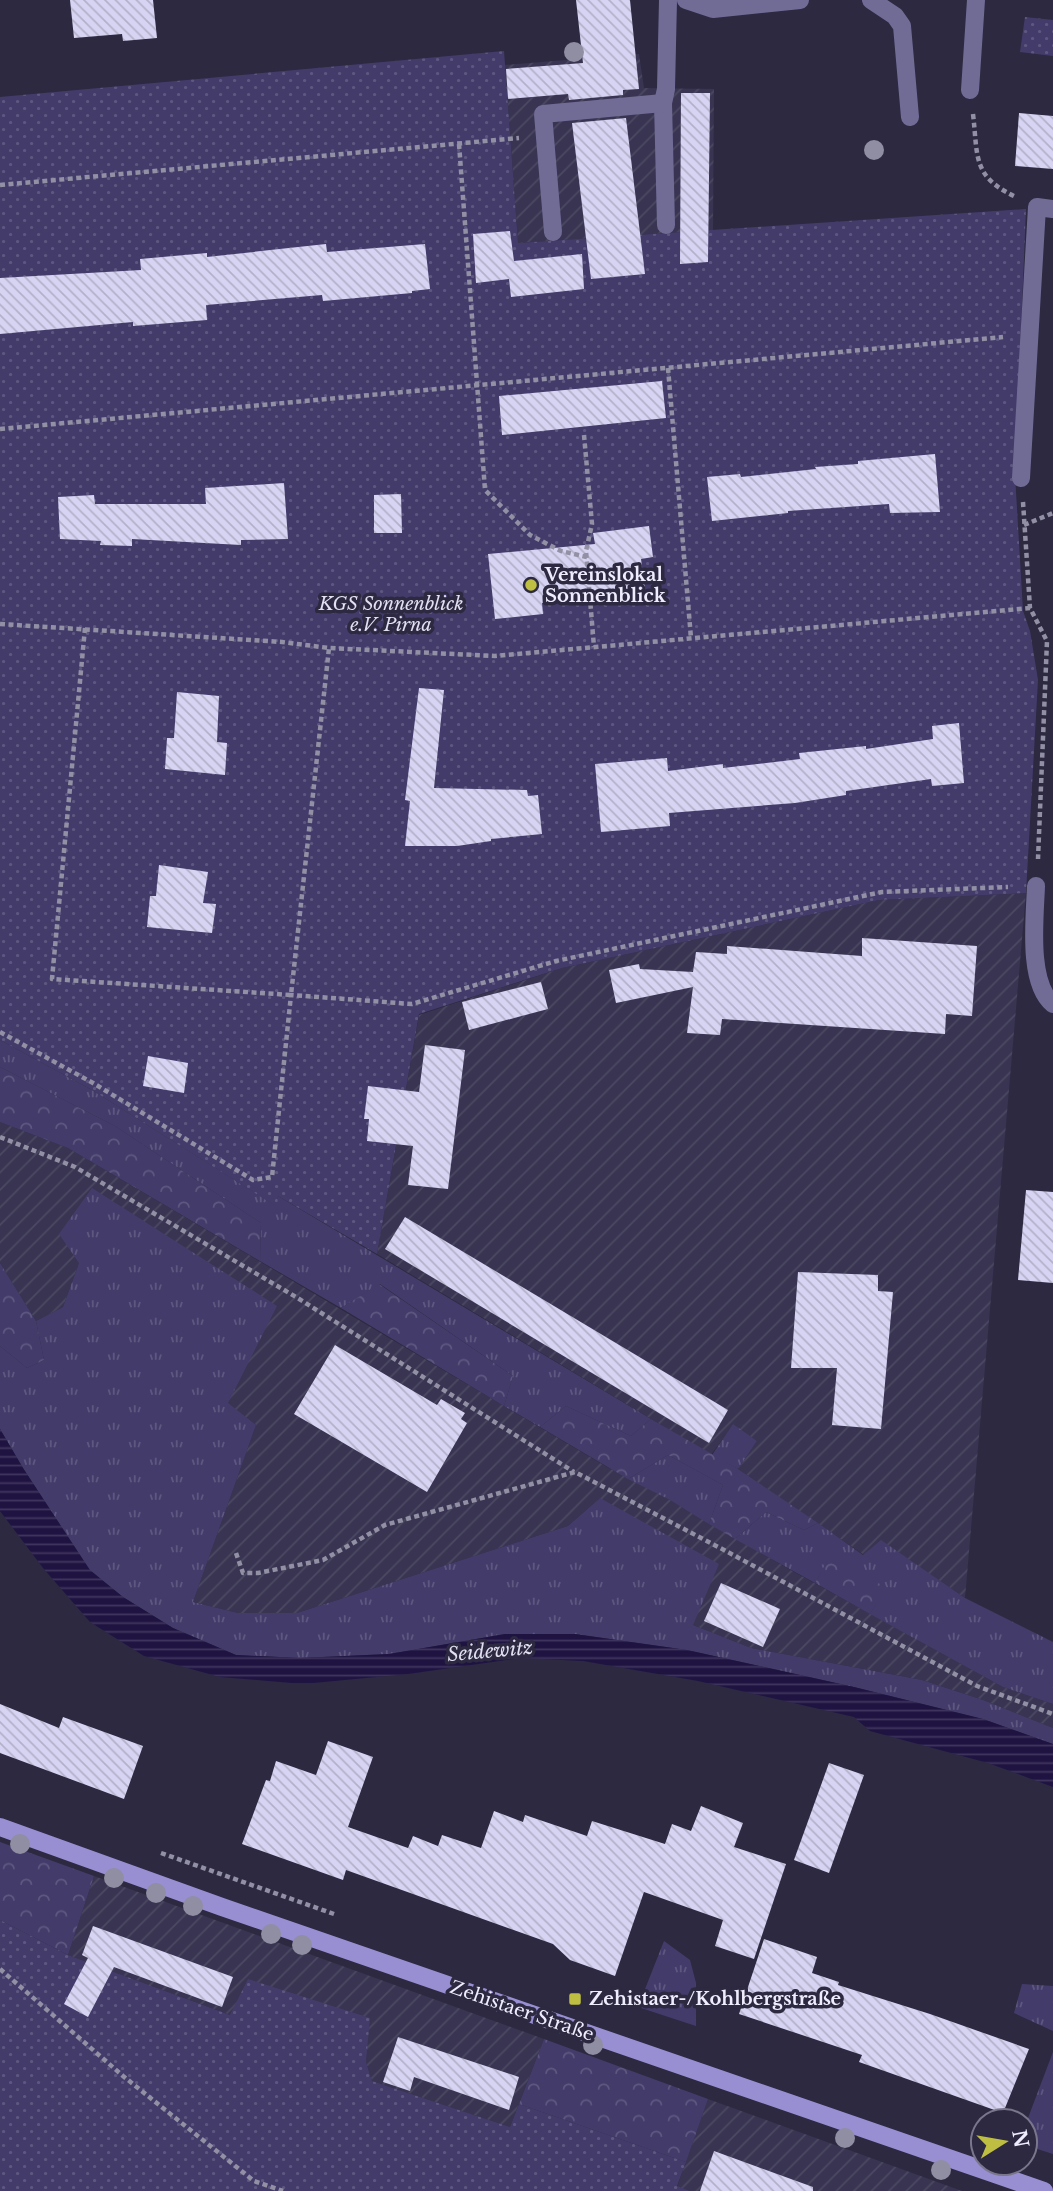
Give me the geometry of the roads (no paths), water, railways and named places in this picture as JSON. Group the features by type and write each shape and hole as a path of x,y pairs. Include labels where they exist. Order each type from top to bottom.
{"main road":[{"name":"Zehistaer Straße","path":"0,1827 222,1907 1044,2191"}],"lane":[{"path":"666,225 663,103 666,89 668,0"},
{"path":"685,0 713,9 800,0"},
{"path":"871,0 895,16 902,26 910,117"},
{"path":"970,90 976,0"},
{"path":"553,232 543,114 663,103"},
{"path":"1021,478 1029,335 1045,208"},
{"path":"1036,886 1034,966 1048,1000 1053,1003"}],"water":[{"name":"Seidewitz","path":"0,1429 90,1570 123,1597 173,1628 236,1655 300,1658 389,1654 505,1634 575,1634 687,1650 983,1719 1053,1744 1053,1787 988,1763 870,1731 854,1717 698,1681 583,1661 521,1658 408,1674 303,1684 220,1677 144,1656 90,1622 43,1568 0,1511"}],"place":[{"name":"Vereinslokal Sonnenblick","path":"531,585"},
{"name":"Zehistaer-/Kohlbergstraße","path":"575,1999"}],"park label":[{"name":"KGS Sonnenblick e.V. Pirna","path":"391,614"}]}
